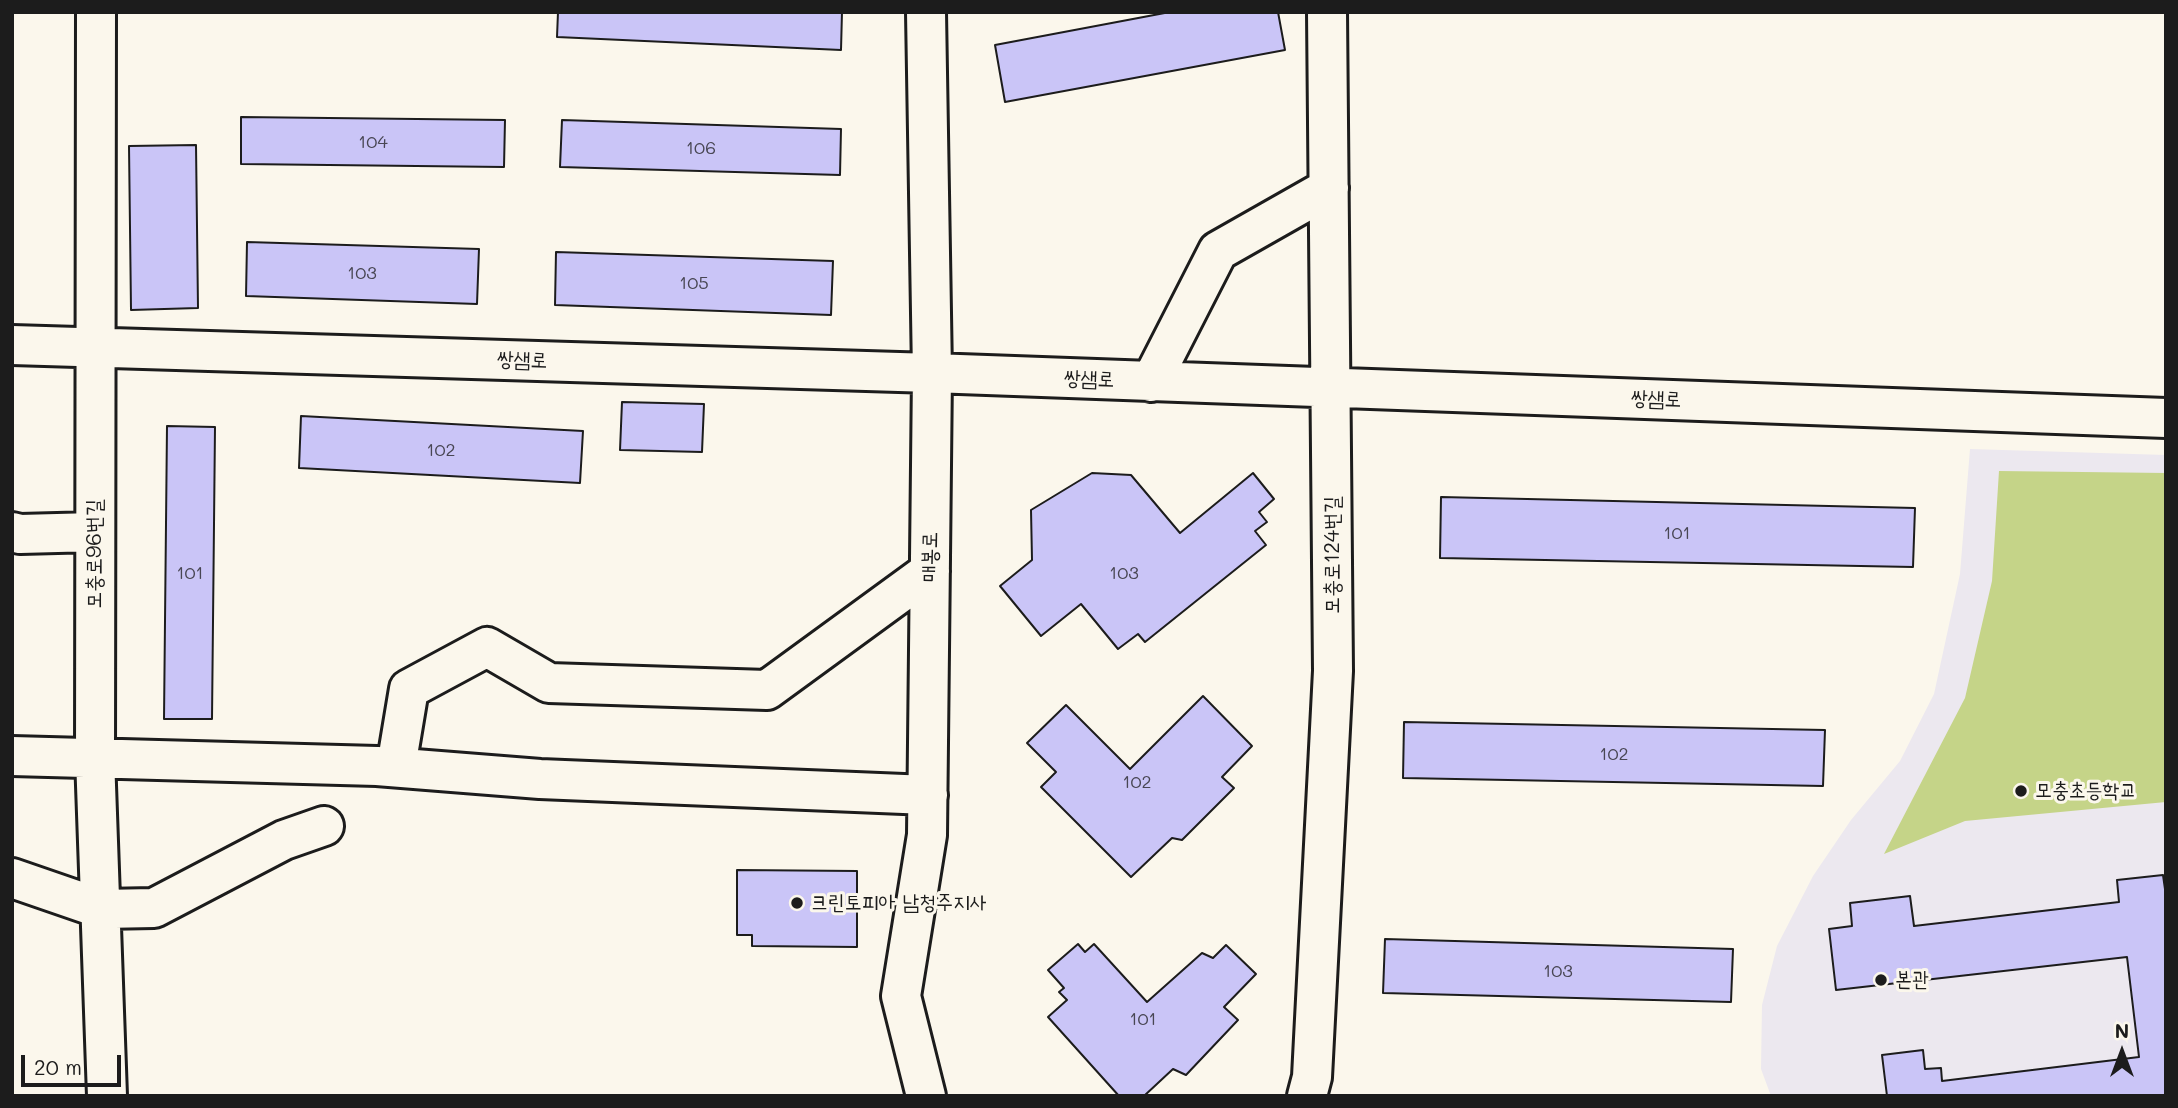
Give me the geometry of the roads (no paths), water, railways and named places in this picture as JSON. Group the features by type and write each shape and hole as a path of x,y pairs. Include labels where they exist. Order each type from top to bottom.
{"street":[{"name":"모충로96번길","path":"96,12 95,757 107,1096"},
{"name":"매봉로","path":"926,12 932,373 928,796 927,835 901,996 926,1096"},
{"name":"모충로124번길","path":"1307,1096 1312,1077 1334,671 1327,12"},
{"path":"1152,382 1218,251 1329,188"},
{"name":"쌍샘로","path":"12,345 932,373 2166,418"},
{"path":"12,532 95,532"},
{"path":"396,767 409,689 487,647 549,683 766,690 930,571"},
{"path":"12,756 396,767 540,779 928,796"},
{"path":"12,878 102,909 154,908 284,840 324,827"}],"place":[{"name":"모충초등학교","path":"2021,791"},
{"name":"크린토피아 남청주지사","path":"797,903"},
{"name":"본관","path":"1881,980"}]}
